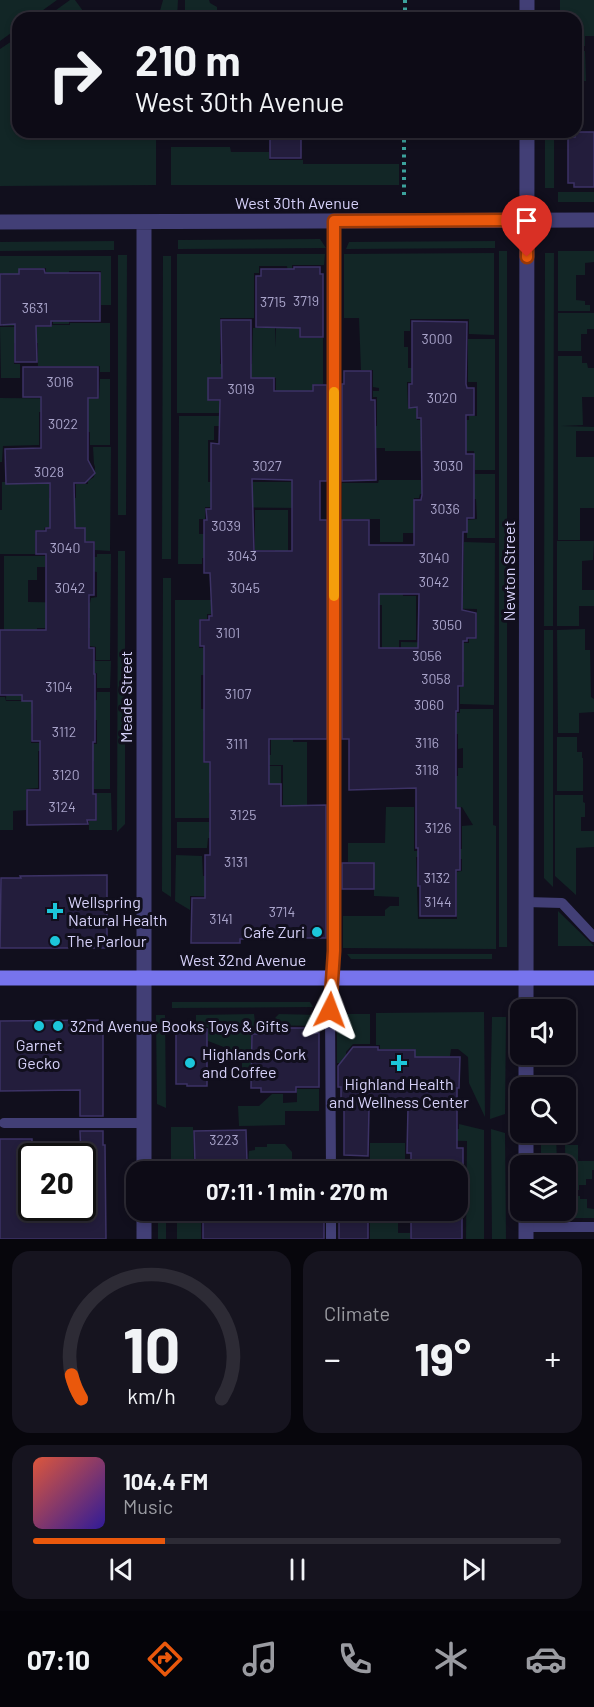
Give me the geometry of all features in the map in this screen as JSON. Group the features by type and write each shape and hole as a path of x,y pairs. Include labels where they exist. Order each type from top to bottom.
{"street":[{"name":"Newton Street","path":"526,999 527,138"},
{"name":"West 30th Avenue","path":"0,222 594,220"},
{"name":"Meade Street","path":"144,222 144,1161"},
{"name":"West 32nd Avenue","path":"0,978 594,978"},
{"path":"144,1221 144,1239"}],"lane":[{"path":"330,1161 330,1010 334,951 334,221"},
{"path":"526,902 562,903 594,937"},
{"path":"4,1123 144,1123"},
{"path":"331,1221 331,1239"},
{"path":"526,1233 594,1227"}],"path":[{"path":"404,138 404,195"}],"green space":[{"path":"0,0 57,0 40,12 12,12 12,32 0,41"},
{"path":"70,0 75,0 84,12 53,12"},
{"path":"163,0 178,0 177,12 160,12"},
{"path":"185,0 209,0 217,7 217,12 185,12"},
{"path":"560,0 594,0 594,36 585,36 585,46 582,46 582,12 560,12"},
{"path":"12,41 12,138 156,138 156,185 0,186 0,49"},
{"path":"582,51 585,51 586,81 582,81"},
{"path":"545,138 554,138 554,188 545,188"},
{"path":"171,147 230,147 231,152 269,152 269,160 303,160 303,164 399,164 399,185 171,185"},
{"path":"558,192 594,192 594,202 558,202"},
{"path":"320,239 326,248 178,249 178,240"},
{"path":"114,241 114,250 0,251 0,242"},
{"path":"495,241 495,248 346,249 349,242"},
{"path":"499,251 507,251 507,947 499,947"},
{"path":"558,251 594,251 594,262 585,263 585,275 576,275 576,300 585,301 585,305 590,305 590,311 558,311"},
{"path":"494,253 494,335 469,334 469,319 410,319 410,331 404,331 404,347 408,347 408,368 465,368 465,382 407,382 408,408 416,408 417,420 469,420 469,416 477,416 477,382 468,382 468,339 495,339 495,470 475,470 474,451 385,451 385,448 346,448 346,426 377,426 377,397 373,397 373,391 379,391 379,388 373,387 373,370 361,370 359,318 344,318 344,254"},
{"path":"545,253 554,253 553,626 544,626"},
{"path":"177,254 325,254 324,265 292,265 292,273 288,273 287,266 259,266 259,273 254,273 254,318 220,318 220,364 252,364 253,328 275,328 276,348 276,328 299,328 299,338 323,338 323,384 313,384 310,390 310,411 276,411 276,378 208,377 208,401 219,401 219,413 177,413"},
{"path":"118,255 127,255 126,515 118,515"},
{"path":"0,256 111,256 111,305 101,305 101,271 69,271 69,324 53,324 52,288 46,288 46,268 19,268 19,326 3,326 3,273 0,273"},
{"path":"163,256 171,256 171,559 162,559"},
{"path":"558,313 594,313 594,329 587,329 587,334 581,334 581,351 558,351"},
{"path":"70,323 110,323 110,372 100,372 100,366 38,366 38,343 14,343 14,364 20,364 20,378 1,378 0,327 51,327 52,325 70,325"},
{"path":"558,356 582,356 582,363 587,363 588,368 594,368 594,397 582,397 583,425 561,426 594,427 594,431 576,431 576,457 594,457 594,508 580,508 580,540 558,540"},
{"path":"100,379 110,379 110,445 90,445 90,432 86,432 86,412 39,412 39,445 3,446 2,462 0,462 0,398 99,399"},
{"path":"179,416 324,416 259,426 214,426 214,440 208,440 208,482 300,482 299,508 205,507 205,519 199,519 199,534 205,534 205,543 254,544 254,549 209,549 209,558 202,558 202,564 178,564"},
{"path":"93,447 111,447 110,551 95,550 95,541 85,541 85,527 45,527 44,530 35,530 35,554 0,554 2,482 49,484 49,498 76,498 76,484 88,484 88,481 94,477"},
{"path":"475,474 495,474 495,538 467,538 467,520 477,519 476,499 468,499 468,494 420,494 419,498 414,498 414,520 421,520 421,533 403,533 403,542 380,542 380,519 342,519 342,483 378,483 379,480 474,480"},
{"path":"255,510 288,510 288,559 275,559 275,550 255,550"},
{"path":"557,541 594,541 593,560 582,561 582,590 594,590 594,606 579,606 579,626 557,626"},
{"path":"464,542 495,543 494,705 460,704 460,687 464,687 464,672 457,672 454,648 401,648 401,642 469,643 469,639 477,639 477,609 418,608 418,596 463,596"},
{"path":"118,551 125,551 125,824 117,832"},
{"path":"97,554 111,554 110,660 96,660 96,647 90,646 90,628 37,628 37,659 4,633 4,556 45,556 45,567 37,567 37,580 28,580 28,602 90,603 91,598 97,597 97,572 90,571 88,557 97,557"},
{"path":"379,572 402,572 403,596 416,596 416,640 399,640 399,649 382,649 382,605 357,605"},
{"path":"163,578 171,578 171,897 162,891"},
{"path":"175,600 326,600 257,614 207,614 207,619 199,619 199,648 208,648 207,675 201,675 201,709 207,709 208,731 203,731 203,763 209,763 210,766 281,766 281,784 229,784 229,793 209,793 209,818 175,818"},
{"path":"585,629 585,650 590,650 591,697 594,699 594,712 579,713 579,733 558,733 557,630"},
{"path":"544,630 553,630 553,887 544,878"},
{"path":"7,661 111,661 110,688 97,688 97,673 21,673 21,700 6,700"},
{"path":"97,692 110,692 110,789 94,789 94,761 72,761 90,744 97,744 97,720 91,720 90,701 97,700"},
{"path":"0,697 5,697 6,701 36,701 31,714 31,743 40,743 38,788 26,789 26,810 13,811 13,830 0,830"},
{"path":"460,709 493,709 496,949 343,948 343,916 385,916 385,910 390,906 399,906 399,897 374,896 374,862 348,862 348,843 385,843 386,807 414,807 414,851 458,851 458,857 416,857 418,919 457,919 457,872 462,871 460,849 462,849 462,826 473,825 462,807 453,807 453,776 458,776 458,768 463,768 463,748 458,749 458,734 441,734 456,727 456,713 460,713"},
{"path":"293,714 293,742 307,742 307,814 283,808 283,765 252,765 259,755 271,755 271,733"},
{"path":"557,737 577,737 577,752 582,752 583,758 583,791 557,791"},
{"path":"97,793 111,793 112,830 89,830 89,821 97,821"},
{"path":"555,795 583,795 585,817 581,817 581,831 594,831 594,847 576,848 576,895 555,876"},
{"path":"177,822 209,822 209,832 244,832 264,838 208,838 207,848 177,848"},
{"path":"176,855 202,856 203,876 258,876 227,897 190,896 190,910 175,901"},
{"path":"558,911 594,946 558,946"},
{"path":"347,954 492,954 492,959 351,959"},
{"path":"172,1002 310,1002 313,1007 172,1008"},
{"path":"484,1012 485,1117 469,1083 468,1057 458,1049 451,1049 450,1056 430,1057 430,1069 415,1070 415,1049 380,1049 380,1045 376,1045 376,1013"},
{"path":"254,1014 255,1022 271,1022 279,1014 320,1015 320,1026 256,1025 256,1033 251,1033 251,1072 242,1072 242,1054 208,1041 208,1027 196,1027 196,1015"},
{"path":"337,1014 370,1014 370,1044 353,1044 346,1052 346,1063 337,1063"},
{"path":"156,1015 165,1015 166,1108 157,1104"},
{"path":"492,1017 506,1017 505,1114 490,1119"},
{"path":"297,1089 319,1089 319,1111 285,1111 285,1125 239,1126 238,1106 259,1106 272,1094 283,1094 283,1103 297,1102"},
{"path":"459,1124 484,1130 484,1239 466,1239 466,1221 468,1221 467,1141 427,1140 428,1129 459,1129"},
{"path":"171,1127 193,1127 194,1161 171,1161"},
{"path":"491,1129 505,1133 506,1239 492,1239"},
{"path":"370,1143 405,1143 405,1161 344,1161 344,1159 370,1159"},
{"path":"541,1143 556,1143 557,1155 541,1155"},
{"path":"267,1144 285,1144 292,1152 292,1161 248,1161 249,1151 255,1150 255,1147 267,1147"},
{"path":"565,1145 578,1145 578,1161 594,1161 592,1179 586,1179 586,1185 579,1185 579,1190 576,1190 576,1155 565,1155"},
{"path":"576,1196 580,1196 580,1199 587,1199 587,1208 594,1209 594,1218 576,1218"},
{"path":"158,1221 166,1221 166,1239 158,1239"},
{"path":"177,1221 201,1221 201,1239 177,1239"},
{"path":"370,1221 398,1221 398,1233 410,1233 410,1239 370,1239"}],"building":[{"path":"582,132 594,132 594,187 574,187 574,183 568,183 568,138 582,138"},
{"path":"270,138 301,138 301,158 270,158"},
{"path":"294,267 320,267 320,274 323,274 323,337 300,337 300,328 256,327 256,276 261,276 261,269 294,269"},
{"path":"19,269 44,269 45,273 100,273 100,321 51,321 51,326 36,326 37,362 15,362 15,324 0,325 0,274 19,274"},
{"path":"221,320 251,320 251,378 274,378 274,391 313,391 313,385 327,385 327,481 320,481 320,520 327,520 327,739 269,739 269,784 281,784 281,806 326,805 326,938 251,938 240,939 240,943 191,943 192,898 205,898 205,855 210,855 210,762 204,762 204,646 200,646 200,620 209,620 209,616 212,616 210,573 204,573 204,520 207,520 206,509 211,509 211,443 219,444 220,400 208,400 208,378 222,378","holes":["252,479 292,480 292,551 254,551"]},
{"path":"412,321 467,322 466,384 467,388 474,388 474,415 466,415 466,454 474,454 474,518 467,518 467,532 463,532 462,610 476,613 476,638 467,638 467,641 463,641 463,686 458,686 458,711 456,711 456,808 460,808 460,870 456,870 456,916 420,916 418,848 416,848 416,788 349,790 349,739 342,739 342,520 369,520 369,545 414,545 414,500 421,500 422,495 421,418 417,418 417,407 409,408 409,384 412,384","holes":["379,594 419,594 418,648 379,648"]},
{"path":"23,367 98,367 98,398 88,398 88,460 95,473 85,483 74,483 75,528 85,528 85,542 94,542 94,595 89,595 89,648 94,648 93,794 96,794 96,820 87,820 88,824 27,825 27,790 40,790 40,741 32,741 32,701 22,701 22,695 0,695 0,630 46,630 46,554 36,554 36,531 46,531 46,528 50,528 50,483 6,484 5,449 41,448 41,397 23,397"},
{"path":"344,371 371,371 371,400 375,400 376,480 342,481"},
{"path":"342,863 374,863 374,889 342,889"},
{"path":"107,875 107,948 0,948 1,878"},
{"path":"103,1020 103,1116 80,1116 80,1090 0,1091 0,1021"},
{"path":"257,1028 315,1028 315,1033 319,1033 319,1087 296,1087 296,1092 261,1092 261,1088 251,1088 252,1034 257,1034"},
{"path":"207,1029 207,1086 176,1084 176,1033 179,1033 179,1030"},
{"path":"353,1047 415,1050 415,1057 460,1057 459,1088 457,1088 457,1148 463,1148 463,1161 411,1161 411,1153 407,1153 408,1108 369,1109 368,1156 344,1155 344,1103 341,1103 341,1087 338,1087 338,1066"},
{"path":"246,1130 247,1161 195,1161 194,1131"},
{"path":"80,1131 103,1131 106,1239 0,1239 0,1139 32,1139 32,1143 18,1143 18,1221 96,1221 96,1143 80,1143"},
{"path":"203,1221 324,1221 324,1239 203,1239"},
{"path":"339,1221 368,1221 368,1239 339,1239"},
{"path":"411,1221 462,1221 462,1239 411,1239"}],"slow traffic":[{"path":"334,392 334,596"}],"place":[{"name":"Wellspring Natural Health","path":"55,911"},
{"name":"Cafe Zuri","path":"317,932"},
{"name":"The Parlour","path":"55,941"},
{"name":"Garnet Gecko","path":"39,1026"},
{"name":"32nd Avenue Books Toys & Gifts","path":"58,1026"},
{"name":"Highlands Cork and Coffee","path":"190,1063"},
{"name":"Highland Health and Wellness Center","path":"399,1063"}],"route":[{"path":"330,1010 334,951 334,221 527,220 527,257"}]}
